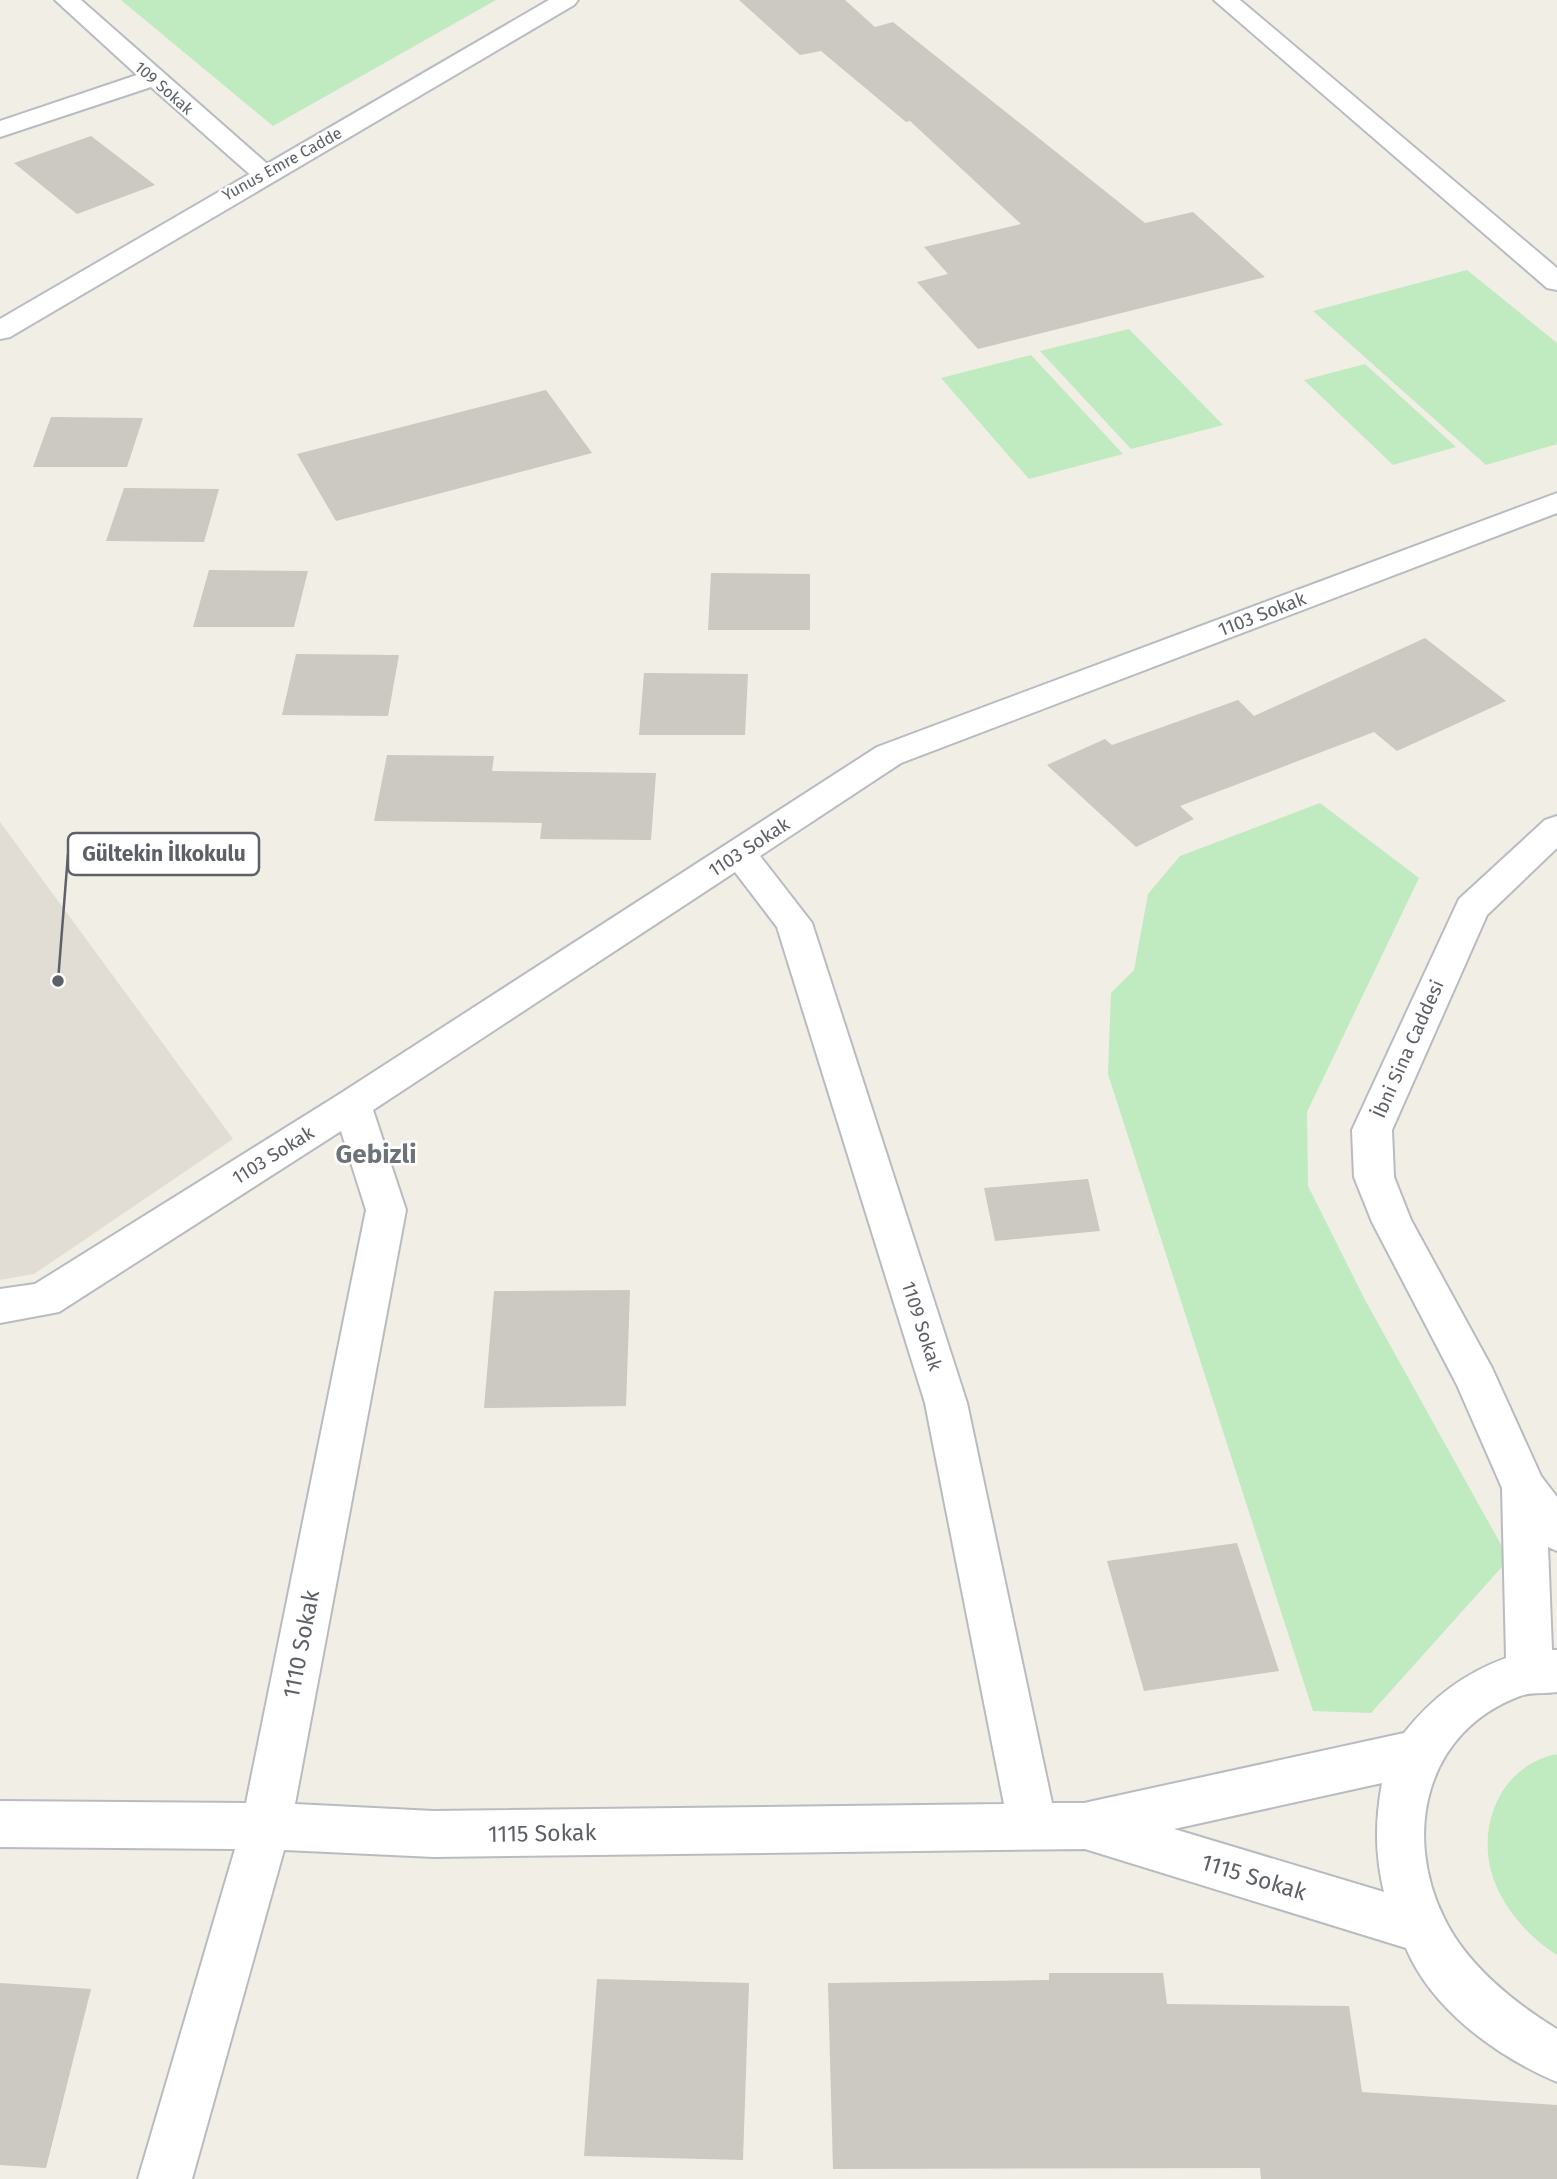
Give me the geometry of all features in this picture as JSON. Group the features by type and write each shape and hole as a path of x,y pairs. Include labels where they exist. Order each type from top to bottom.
{"street":[{"name":"109 Sokak","path":"67,0 152,78 263,173"},
{"name":"Yunus Emre Cadde","path":"0,331 263,173 395,102 566,0"},
{"path":"1226,0 1557,282"},
{"path":"0,129 152,78"},
{"name":"1103 Sokak","path":"0,1306 44,1300 352,1105 889,755 1557,502"},
{"name":"İbni Sina Caddesi","path":"1557,828 1472,908 1372,1130 1374,1177 1392,1222 1477,1381 1524,1488 1557,1531"},
{"name":"1109 Sokak","path":"739,853 794,923 946,1403 1032,1825"},
{"name":"1110 Sokak","path":"165,2179 266,1826 386,1210 352,1105"},
{"name":"İbni Sina Caddesi","path":"1524,1488 1544,1673 1517,1675 1461,1702 1420,1745 1399,1802 1401,1868 1423,1929 1474,2000 1539,2049 1557,2056"},
{"name":"1115 Sokak","path":"0,1824 266,1826 433,1834 1084,1826 1419,1752"},
{"name":"1115 Sokak","path":"1084,1826 1423,1929"}],"shaded area":[{"path":"0,822 233,1139 34,1274 0,1280"}],"green space":[{"path":"121,0 496,0 273,126"},
{"path":"1467,270 1557,343 1557,444 1486,465 1313,311"},
{"path":"1129,329 1223,425 1131,449 1040,351"},
{"path":"1031,355 1123,454 1029,479 941,378"},
{"path":"1365,364 1456,447 1393,465 1304,380"},
{"path":"1320,803 1419,878 1307,1112 1308,1186 1365,1300 1509,1559 1371,1713 1313,1711 1108,1074 1111,993 1134,970 1148,894 1180,856"},
{"path":"1557,1754 1557,1955 1526,1929 1501,1896 1491,1871 1488,1833 1492,1814 1509,1782 1538,1760"}],"building":[{"path":"739,0 845,0 875,27 893,22 1145,223 1193,212 1265,277 978,349 917,282 948,274 924,247 1021,224 910,121 906,122 821,51 800,55"},
{"path":"91,136 155,185 77,214 14,163"},
{"path":"546,390 592,453 336,521 297,454"},
{"path":"51,417 143,418 127,467 33,467"},
{"path":"124,488 219,489 204,542 106,541"},
{"path":"209,570 308,571 294,627 193,627"},
{"path":"711,573 810,574 810,630 708,630"},
{"path":"1425,638 1506,701 1397,751 1374,732 1180,806 1194,819 1136,847 1047,765 1105,739 1112,745 1238,700 1254,716"},
{"path":"296,654 399,655 388,716 282,715"},
{"path":"644,673 748,674 745,735 639,735"},
{"path":"387,755 494,756 492,771 656,773 651,840 540,839 542,823 374,821"},
{"path":"1088,1179 1100,1231 995,1241 984,1188"},
{"path":"630,1290 626,1406 484,1408 494,1291"},
{"path":"1237,1543 1279,1671 1144,1691 1107,1561"},
{"path":"1049,1973 1163,1973 1167,2004 1349,2006 1362,2092 1557,2105 1557,2179 1261,2179 1260,2168 833,2169 828,1983 1049,1980"},
{"path":"597,1979 749,1983 743,2160 584,2156"},
{"path":"0,1983 91,1989 46,2168 0,2165"}],"place":[{"name":"Gültekin İlkokulu","path":"58,981"}],"district":[{"name":"Gebizli","path":"376,1154"}]}
